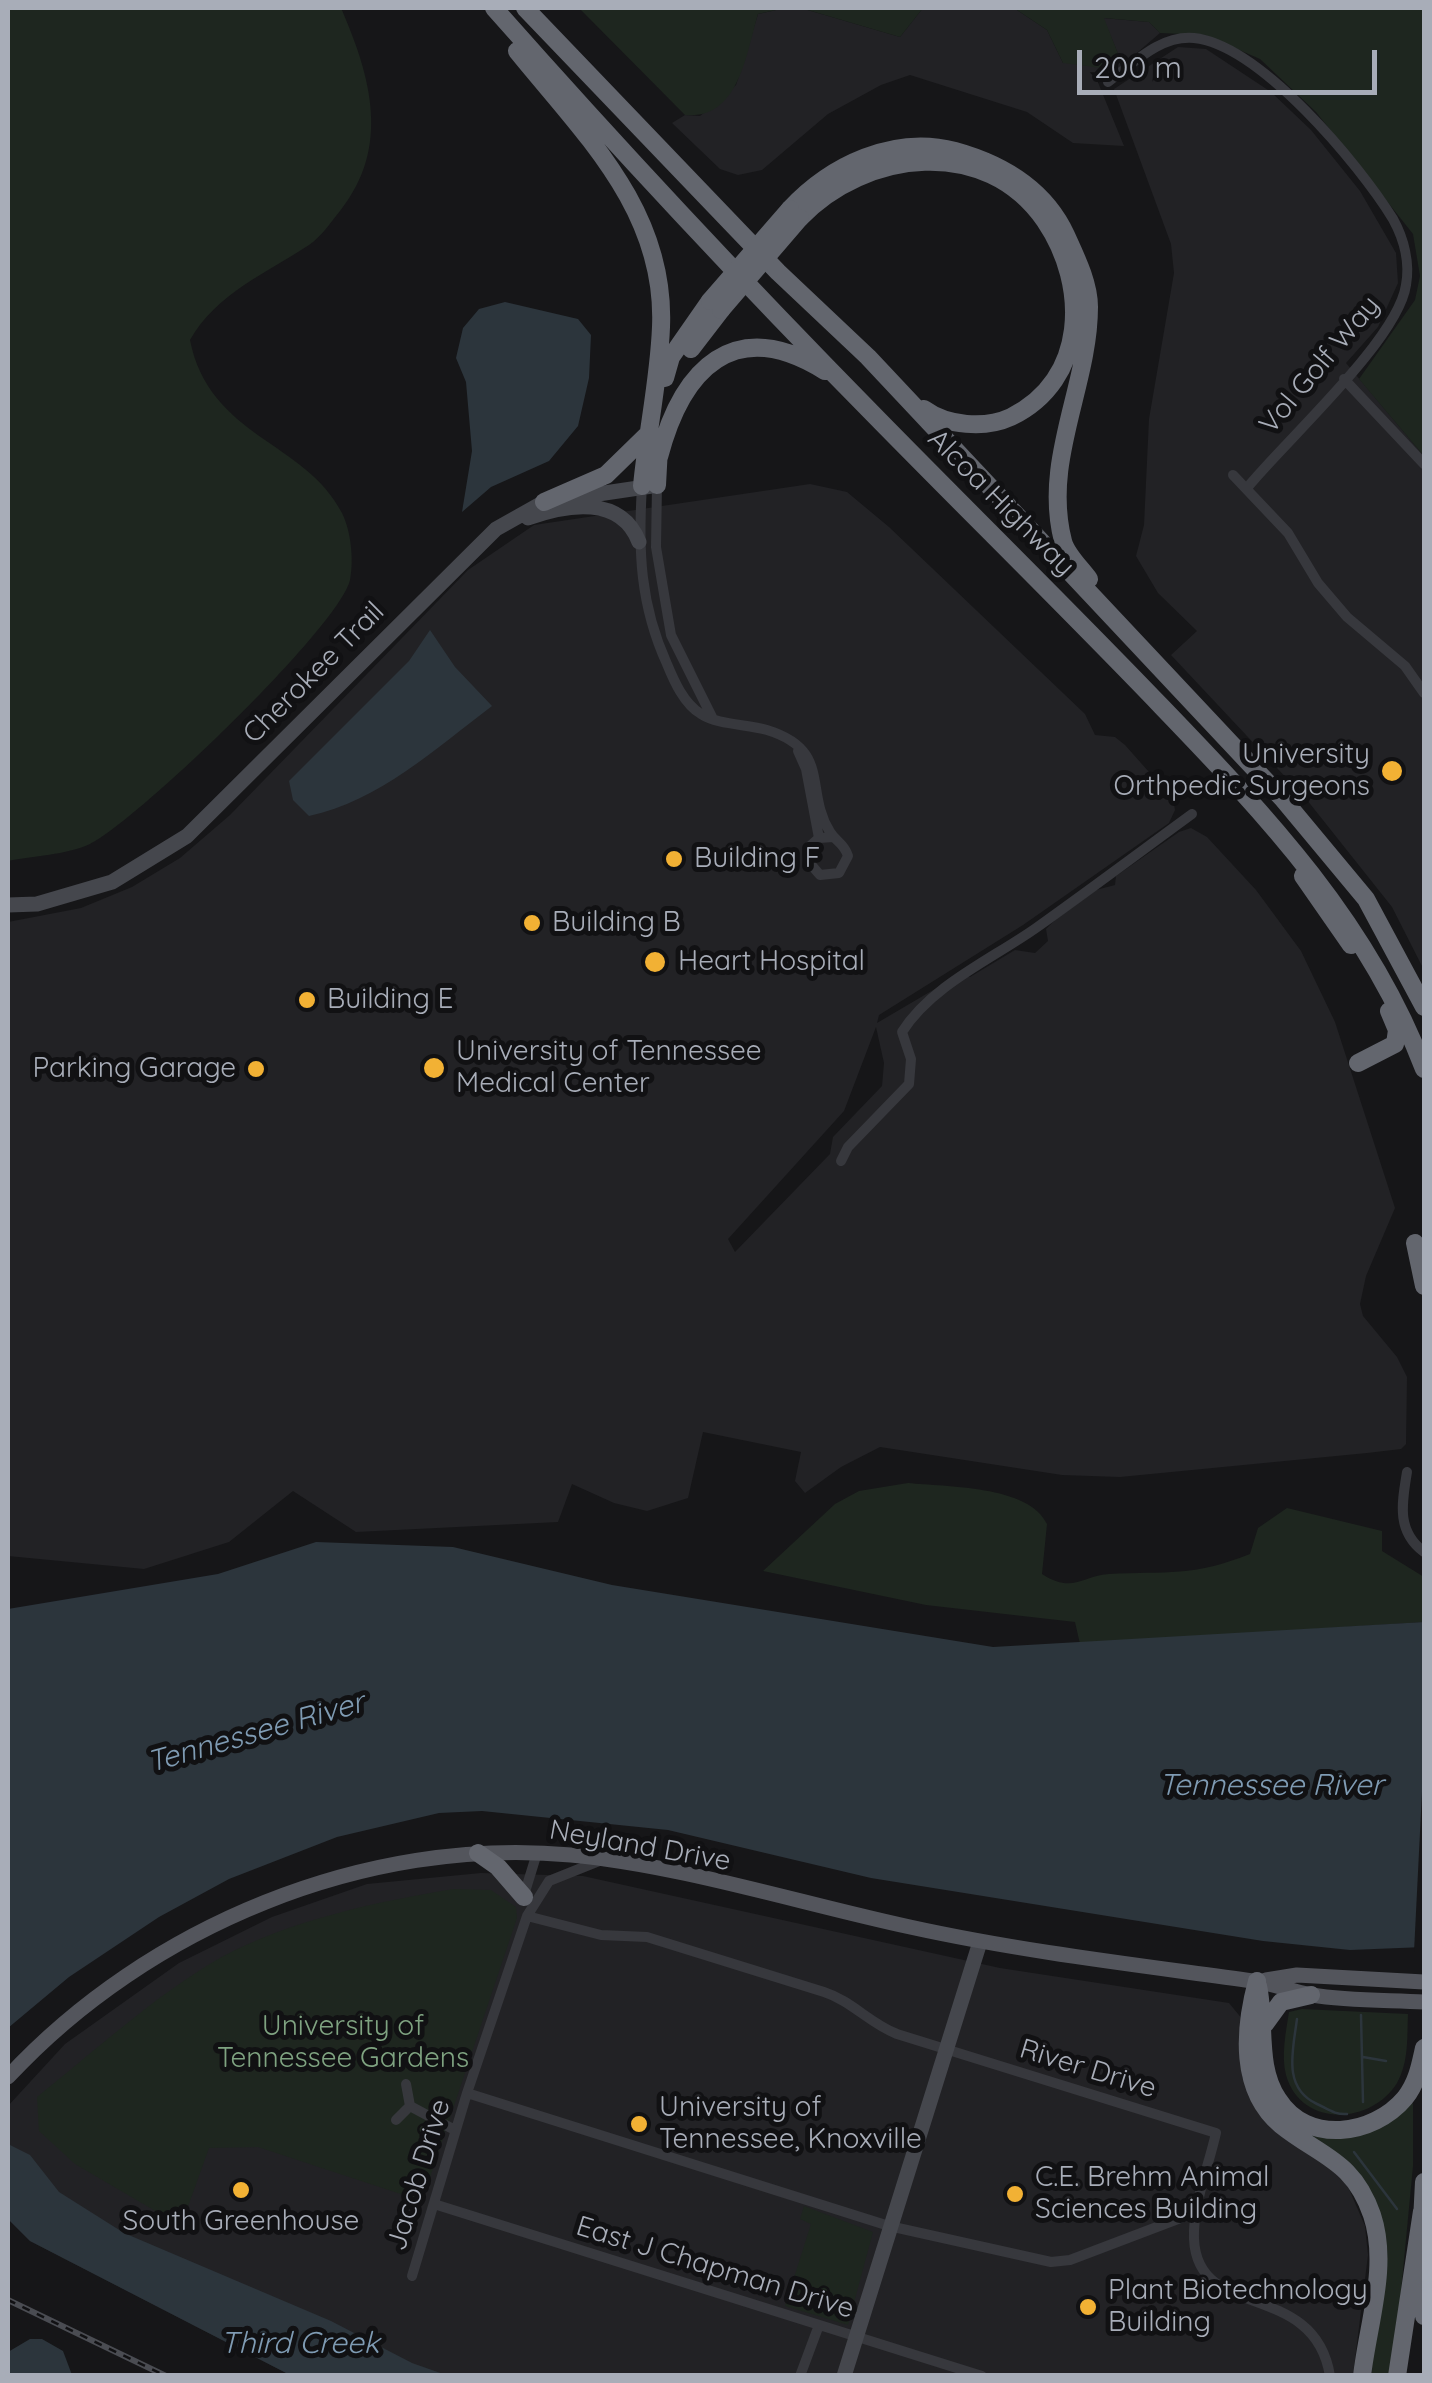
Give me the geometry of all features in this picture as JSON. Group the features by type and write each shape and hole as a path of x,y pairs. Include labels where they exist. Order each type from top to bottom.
{"highway":[{"path":"482,8 614,170 645,224 662,321 646,436 649,486"},
{"name":"Alcoa Highway","path":"494,8 618,148 842,382 1073,614 1254,806 1343,912 1391,992 1424,1069"},
{"name":"Alcoa Highway","path":"524,8 765,259 900,391 1208,720 1356,886 1398,952 1424,1008"},
{"path":"544,502 606,474 646,436 671,357 795,214 811,187 870,154 936,146 981,156 1020,179 1056,212 1079,262 1090,304 1058,486 1064,544 1105,602 1208,720"},
{"path":"795,214 874,168 935,160 976,169 1012,190 1044,220 1066,267 1076,305 1071,346 1056,384 1031,407 1004,420 966,425 934,416 900,391"},
{"path":"659,457 659,431 682,360 716,306"},
{"path":"649,486 674,407 690,381 710,363 742,349 776,348 810,362 842,382"},
{"path":"1254,806 1362,962 1392,1016 1398,1038 1395,1044 1358,1063"},
{"path":"1415,1244 1424,1286"},
{"path":"478,1853 498,1867 525,1907"},
{"path":"1257,1981 1265,2024 1264,2064 1276,2098 1297,2119 1330,2130 1360,2128 1394,2110 1416,2081 1424,2051"},
{"path":"1257,1981 1250,2008 1248,2049 1256,2090 1282,2126 1342,2165 1365,2198 1377,2232 1377,2278 1362,2376"},
{"path":"1265,2024 1281,2002 1311,1995"},
{"path":"1397,2376 1424,2182"},
{"path":"1422,2212 1424,2316"}],"main road":[{"name":"Neyland Drive","path":"8,2077 114,1986 240,1915 358,1872 478,1853 537,1853 605,1860 980,1942 1257,1981 1311,1995 1424,2002"},
{"name":"Neyland Drive","path":"1257,1981 1297,1975 1424,1982"}],"street":[{"name":"Vol Golf Way","path":"1108,82 1168,39 1216,43 1272,80 1324,132 1393,220 1408,266 1399,308 1344,379 1247,488"},
{"path":"1344,379 1424,464"},
{"path":"1233,476 1288,532 1318,584 1347,617 1405,666 1424,693"},
{"path":"649,486 639,542 651,629 682,694 702,716 766,730 791,742 810,758 833,837 846,849 846,862 838,873 826,876 814,871 808,860 809,847 819,838 833,837"},
{"path":"649,486 668,620 690,679 712,717"},
{"name":"Cherokee Trail","path":"8,905 37,904 84,892 134,871 174,846 496,529 544,502 649,486"},
{"path":"496,529 539,514 599,507 625,518 639,542"},
{"path":"791,742 806,769 819,838"},
{"path":"841,1161 848,1147 909,1084 911,1059 902,1032 916,1013 1192,814"},
{"path":"1407,1472 1402,1520 1408,1535 1424,1552"},
{"name":"Jacob Drive","path":"412,2276 525,1907 537,1853"},
{"name":"Jacob Drive","path":"525,1907 549,1881 605,1860"},
{"name":"River Drive","path":"525,1907 601,1935 647,1937 824,1992 851,2003 882,2028 1216,2133 1199,2211"},
{"path":"844,2376 980,1942"},
{"path":"406,2084 410,2106"},
{"path":"467,2094 890,2226 1051,2262 1070,2260 1199,2211"},
{"path":"396,2120 410,2106"},
{"path":"410,2106 451,2128"},
{"name":"East J Chapman Drive","path":"434,2204 982,2376"},
{"path":"1199,2211 1194,2229 1196,2252 1212,2282 1240,2298 1294,2315 1318,2336 1330,2376"},
{"path":"800,2376 819,2325"}],"shaded area":[{"path":"801,8 900,37 923,8 1014,8 1047,30 1063,63 1119,56 1103,18 1149,22 1160,33 1117,70 1097,80 1124,146 1073,143 1027,112 910,75 881,85 828,114 762,170 738,175 720,169 672,123 685,115 700,116 736,85 758,14"},
{"path":"1178,47 1206,49 1271,92 1311,130 1360,191 1396,253 1398,283 1378,327 1346,363 1424,456 1424,970 1392,907 1307,800 1171,655 1197,631 1158,593 1136,556 1144,525 1149,419 1174,273 1171,244 1114,89"},
{"name":"University of Tennessee Medical Center","path":"810,484 847,492 889,527 1085,714 1095,735 1115,737 1125,745 1173,799 1175,810 1169,823 1023,925 879,1015 877,1023 962,973 970,977 1015,950 1035,953 1048,941 1046,929 1055,920 1096,890 1115,885 1116,876 1179,832 1191,828 1207,837 1256,890 1301,951 1335,1022 1395,1208 1366,1276 1360,1304 1363,1316 1397,1357 1407,1377 1406,1444 1401,1449 1120,1477 1062,1475 880,1447 841,1467 805,1493 795,1481 801,1452 703,1432 688,1498 647,1511 614,1503 572,1484 558,1522 356,1532 293,1491 229,1542 144,1569 8,1556 8,922 81,908 132,887 180,858 230,815 468,570 534,525","holes":["876,1027 884,1063 882,1086 833,1137 830,1154 735,1252 728,1239 844,1111"]},
{"name":"University of Tennessee, Knoxville","path":"481,1873 583,1876 1000,1968 1229,2003 1243,2020 1242,2077 1257,2111 1282,2136 1325,2160 1346,2182 1365,2226 1368,2255 1353,2375 290,2375 30,2241 8,2219 8,2106 65,2044 179,1963 272,1917 367,1884"}],"green space":[{"path":"8,8 341,8 361,60 371,111 371,137 356,187 318,238 228,297 190,340 200,372 217,398 237,418 305,469 326,489 342,513 348,528 352,564 350,580 338,604 233,721 114,828 81,848 8,861"},
{"path":"579,8 785,8 758,14 744,65 729,96 703,114 685,115"},
{"path":"801,8 923,8 900,37"},
{"path":"1014,8 1424,8 1424,456 1359,379 1415,300 1420,276 1413,234 1316,112 1260,59 1205,35 1160,33 1149,22 1104,18 1119,56 1102,68 1063,63 1047,30"},
{"path":"908,1483 985,1490 1023,1502 1037,1511 1047,1524 1042,1574 1062,1583 1109,1574 1195,1570 1230,1561 1250,1554 1258,1528 1287,1508 1382,1531 1382,1551 1424,1577 1424,1622 1080,1644 1075,1622 926,1605 763,1571 835,1504 859,1491"},
{"name":"University of Tennessee Gardens","path":"454,1889 491,1890 516,1907 517,1918 422,2201 258,2147 209,2148 181,2226 75,2164 39,2131 37,2097 149,2006 220,1958 274,1933 334,1914"},
{"path":"1302,2009 1408,2014 1404,2067 1385,2097 1371,2107 1337,2115 1306,2105 1294,2092 1284,2060 1289,2012"},
{"path":"1267,2090 1307,2120 1338,2136 1370,2132 1413,2103 1413,2166 1393,2375 1372,2375 1375,2202 1286,2125"},
{"path":"804,2206 873,2232 848,2325 785,2306 811,2224 800,2219"}],"water":[{"path":"505,302 578,319 591,335 589,378 578,426 549,461 491,487 462,512 472,451 466,382 456,358 463,328 479,309"},
{"path":"430,630 455,667 492,706 383,786 335,809 309,816 293,800 289,781 409,661"},
{"name":"Tennessee River","path":"316,1542 453,1547 612,1585 993,1647 1424,1622 1424,1947 1350,1950 1263,1941 871,1878 668,1830 482,1811 439,1813 337,1837 229,1879 159,1917 69,1977 8,2028 8,1609 218,1574"},
{"name":"Third Creek","path":"8,2144 30,2155 59,2192 124,2233 331,2321 412,2363 446,2375 290,2375 30,2241 8,2219"},
{"path":"30,2339 42,2339 63,2351 72,2375 8,2375 8,2352"}],"pier":[{"path":"1424,1752 1424,1952 1414,1952"}],"waterway":[{"path":"1361,2015 1363,2102"},
{"path":"1297,2019 1292,2067 1299,2088 1317,2104 1347,2114"},
{"path":"1363,2057 1386,2061"},
{"path":"1354,2152 1397,2209"}],"railway":[{"path":"8,2300 166,2376"}],"place":[{"name":"University Orthpedic Surgeons","path":"1392,771"},
{"name":"Building F","path":"674,859"},
{"name":"Building B","path":"532,923"},
{"name":"Heart Hospital","path":"655,962"},
{"name":"Building E","path":"307,1000"},
{"name":"University of Tennessee Medical Center","path":"434,1068"},
{"name":"Parking Garage","path":"256,1069"},
{"name":"University of Tennessee, Knoxville","path":"639,2124"},
{"name":"South Greenhouse","path":"241,2190"},
{"name":"C.E. Brehm Animal Sciences Building","path":"1015,2194"},
{"name":"Plant Biotechnology Building","path":"1088,2307"}]}
